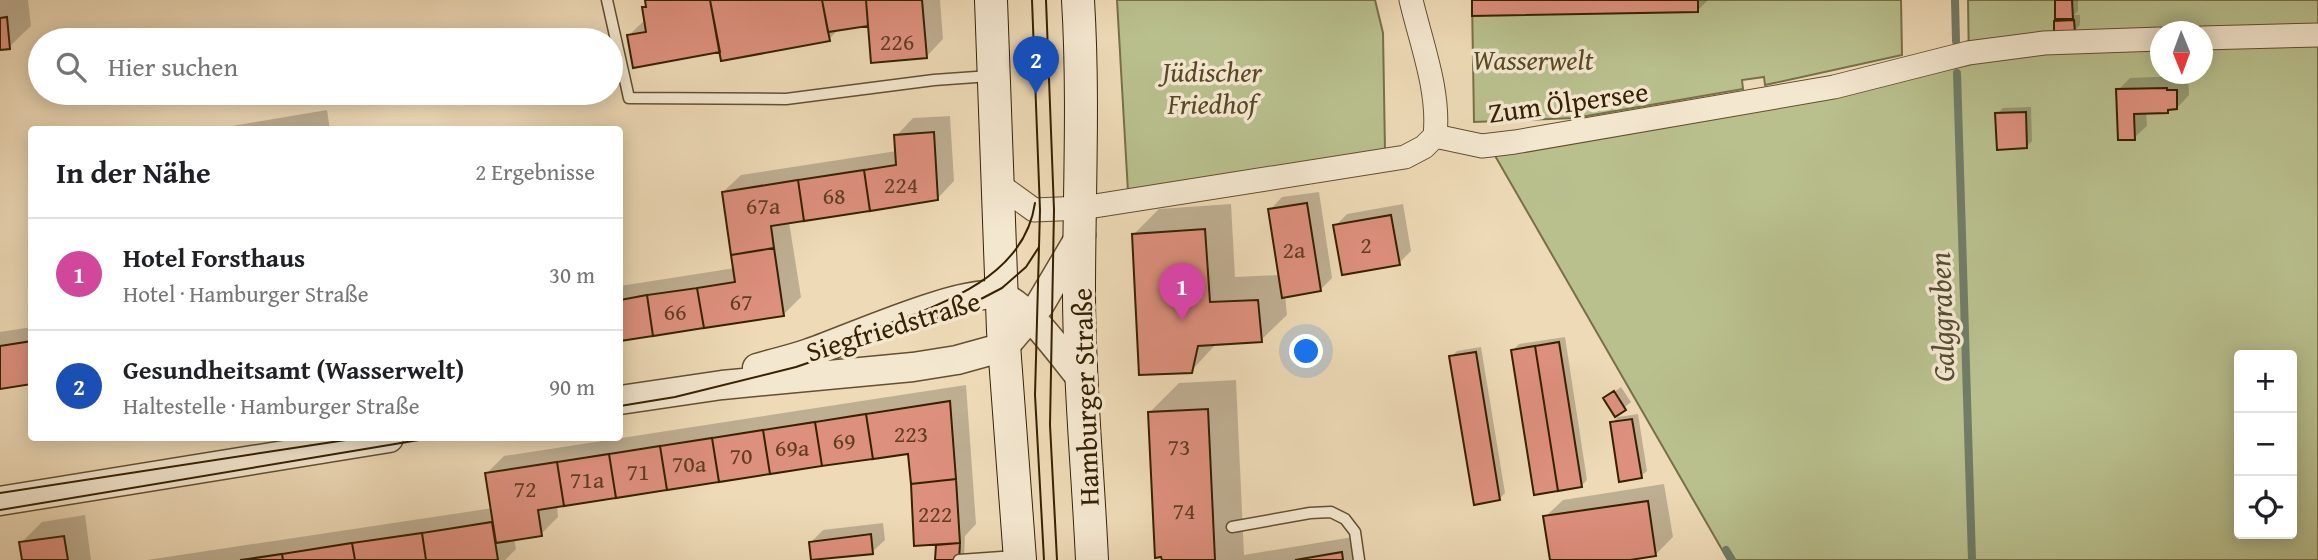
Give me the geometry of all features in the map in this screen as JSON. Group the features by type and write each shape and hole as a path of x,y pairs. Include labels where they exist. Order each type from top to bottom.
{"main road":[{"path":"991,0 1004,347 1019,558"},
{"name":"Hamburger Straße","path":"1078,0 1081,378 1092,560"}],"street":[{"path":"998,184 1034,210 1081,221 1405,158 1424,147 1435,136 1437,116 1411,0"},
{"path":"2213,38 2318,34"},
{"name":"Zum Ölpersee","path":"1435,136 1482,146 1515,142 1834,87 1968,53 2043,43 2150,39"},
{"name":"Hamburger Straße","path":"1004,347 1030,317 1053,283 1081,221"},
{"name":"Siegfriedstraße","path":"674,391 808,353 973,295 1003,297 1030,317 1081,378"},
{"path":"842,341 839,352 850,373"},
{"name":"Siegfriedstraße","path":"623,400 674,391 913,367 957,360 1004,347"},
{"path":"0,501 370,441"}],"lane":[{"path":"607,0 613,28"},
{"path":"623,71 629,98 786,99 934,80 994,76"},
{"path":"1232,527 1310,513 1331,512 1345,519 1355,532 1359,560"},
{"path":"959,560 1019,558"}],"green space":[{"name":"Jüdischer Friedhof","path":"1117,0 1375,0 1383,33 1385,151 1128,192"},
{"name":"Wasserwelt","path":"1472,0 1901,0 1902,55 1765,85 1764,77 1742,80 1743,89 1575,118 1474,122"},
{"path":"1968,0 2318,0 2318,560 1728,560 1494,154 1791,103 1969,65"}],"building":[{"path":"645,0 710,0 720,52 633,68 627,35 646,32 642,7 646,7"},
{"path":"710,0 822,0 830,41 721,61"},
{"path":"822,0 866,0 868,26 828,32"},
{"path":"866,0 922,0 927,58 871,63"},
{"path":"1472,0 1698,0 1698,12 1472,16"},
{"path":"2055,0 2072,0 2073,19 2055,19"},
{"path":"7,17 10,49 0,50 0,18"},
{"path":"2074,20 2075,32 2054,33 2054,21"},
{"path":"2116,89 2177,90 2177,109 2168,110 2168,113 2134,114 2135,140 2118,140"},
{"path":"2026,112 2027,148 1997,150 1995,113"},
{"path":"934,132 938,200 870,211 864,170 896,165 894,135"},
{"path":"864,170 870,211 804,221 798,180"},
{"path":"798,180 804,221 771,226 774,248 731,255 722,192"},
{"path":"1307,203 1321,291 1282,298 1268,209"},
{"path":"1391,215 1400,265 1342,275 1333,225"},
{"path":"1205,229 1210,302 1258,300 1262,342 1198,346 1192,373 1139,375 1132,234"},
{"path":"774,248 784,316 704,328 697,288 735,282 731,255"},
{"path":"697,288 704,328 653,336 647,295"},
{"path":"647,295 653,336 623,341 623,299"},
{"path":"28,342 28,385 0,389 0,346"},
{"path":"1559,342 1582,487 1558,491 1535,346"},
{"path":"1535,346 1558,491 1534,495 1511,350"},
{"path":"1476,352 1500,500 1474,505 1449,356"},
{"path":"1614,391 1626,410 1615,417 1603,398"},
{"path":"950,401 956,479 911,484 908,454 873,459 866,414"},
{"path":"1208,409 1215,560 1155,558 1148,412"},
{"path":"866,414 873,459 822,466 815,422"},
{"path":"1632,419 1642,478 1619,482 1610,422"},
{"path":"815,422 822,466 770,474 763,430"},
{"path":"763,430 770,474 719,482 712,438"},
{"path":"712,438 719,482 667,490 660,446"},
{"path":"660,446 667,490 616,498 609,454"},
{"path":"609,454 616,498 564,506 557,462"},
{"path":"557,462 564,506 538,510 542,536 496,543 485,473"},
{"path":"956,479 960,543 914,546 911,484"},
{"path":"1648,501 1656,556 1630,560 1550,560 1543,516"},
{"path":"492,522 498,560 426,560 422,533"},
{"path":"422,533 426,560 355,560 352,543"},
{"path":"871,534 873,554 811,560 809,542"},
{"path":"64,536 68,560 22,560 19,542"},
{"path":"352,543 355,560 283,560 282,554"},
{"path":"960,543 959,560 935,560 936,545"},
{"path":"1342,552 1343,560 1295,560"},
{"path":"282,554 283,560 240,560 248,559"}],"waterway":[{"name":"Galggraben","path":"1955,0 1956,41"},
{"name":"Galggraben","path":"1957,73 1972,560"},
{"path":"1726,550 1732,560"}],"tram line":[{"path":"1032,0 1040,210 1035,395 1044,560"},
{"path":"1046,0 1054,210 1050,425 1057,560"},
{"path":"876,328 951,299 996,270 1014,252 1028,229 1035,203"},
{"path":"623,406 675,397 796,367 956,312 1002,288 1026,267 1039,247"},
{"path":"0,493 339,441"},
{"path":"0,510 413,441"}],"place":[{"name":"Gesundheitsamt (Wasserwelt)","path":"1036,94"},
{"name":"Hotel Forsthaus","path":"1182,321"}]}
